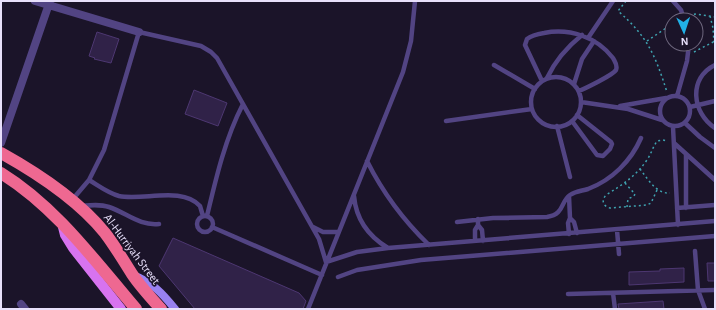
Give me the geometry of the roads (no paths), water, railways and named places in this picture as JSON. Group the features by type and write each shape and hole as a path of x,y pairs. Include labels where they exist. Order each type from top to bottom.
{"highway":[{"name":"Al-Hurriyah Street","path":"1,153 20,163 76,204 104,232 132,275 161,309"},
{"path":"1,173 32,194 62,223 136,309"}],"main road":[{"path":"62,223 65,235 72,248 121,309"},
{"path":"132,275 146,280 153,285 175,309"},
{"path":"113,299 116,309"}],"street":[{"path":"35,1 49,3 139,32"},
{"path":"1,143 49,3"}],"lane":[{"path":"308,309 403,72 411,41 415,1"},
{"path":"588,38 613,1"},
{"path":"672,1 682,12"},
{"path":"545,80 525,45 527,39 541,34 557,31 582,35 594,41 610,55 617,65 617,68 613,73 579,91"},
{"path":"159,224 140,222 106,206 76,204 104,150 139,32 201,46 217,58 320,242 326,262"},
{"path":"545,80 561,77 574,84 579,91 581,102 577,115 568,124 557,126 547,125 542,122 532,109 531,99 535,89 545,80 566,49 582,35"},
{"path":"574,84 582,59 594,41"},
{"path":"677,96 684,75 688,52"},
{"path":"494,65 535,89"},
{"path":"715,65 707,70 699,80 696,92 697,105 702,116 715,128"},
{"path":"581,102 616,106 640,112 662,120 673,127 685,123 690,115 690,107 685,100 677,96 616,106"},
{"path":"662,120 660,116 660,108 668,98"},
{"path":"690,107 715,101"},
{"path":"212,228 207,232 200,230 198,228 198,221 205,216 229,134 243,104"},
{"path":"446,121 532,109"},
{"path":"572,120 597,155 603,156 612,147 611,142 577,115"},
{"path":"685,123 715,148"},
{"path":"557,126 570,177"},
{"path":"673,127 678,225"},
{"path":"457,222 478,219 551,217 558,213 569,196 597,185 612,175 631,156 641,138"},
{"path":"674,143 715,180"},
{"path":"686,154 686,208"},
{"path":"367,161 391,202 410,226 429,245"},
{"path":"89,180 108,192 120,196 170,195 189,199 200,206 205,216 212,221 212,228"},
{"path":"353,194 357,213 366,230 376,240 388,248"},
{"path":"569,196 569,234"},
{"path":"677,208 715,205"},
{"path":"570,218 574,222 577,233"},
{"path":"475,242 475,230 478,225 478,219"},
{"path":"326,262 357,252 388,248 715,221"},
{"path":"310,225 323,232 338,232"},
{"path":"478,225 482,230 483,241"},
{"path":"212,228 322,275"},
{"path":"617,230 619,254"},
{"path":"338,277 356,270 421,260 715,236"},
{"path":"695,251 698,290 705,309"},
{"path":"568,294 714,290"},
{"path":"613,293 615,309"}]}
